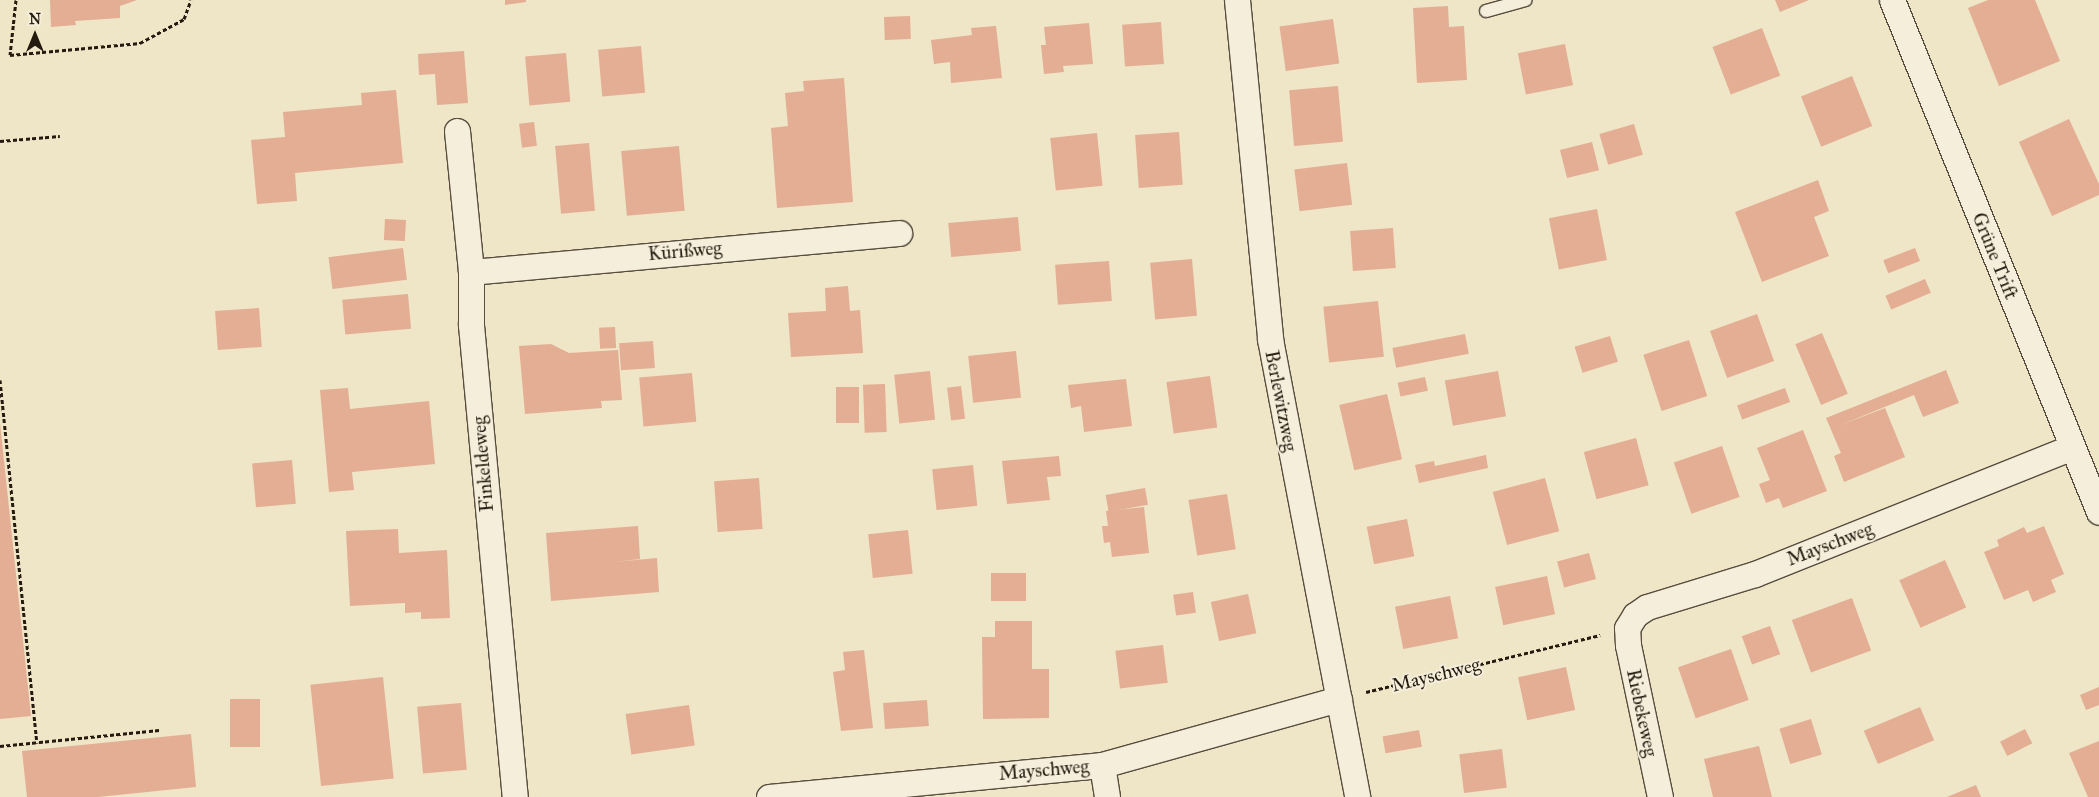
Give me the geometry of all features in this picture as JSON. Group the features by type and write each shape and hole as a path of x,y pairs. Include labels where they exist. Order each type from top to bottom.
{"street":[{"name":"Berlewitzweg","path":"1237,0 1270,339 1357,797"},
{"name":"Grüne Trift","path":"1892,0 2099,512"},
{"name":"Finkeldeweg","path":"456,131 471,272 471,326 515,797"},
{"name":"Kürißweg","path":"471,272 899,233"},
{"name":"Mayschweg","path":"1627,628 1635,615 1647,607 1755,574 2072,447"},
{"name":"Riebekeweg","path":"1627,628 1630,657 1660,797"},
{"name":"Mayschweg","path":"769,797 1102,765 1339,699"},
{"path":"1102,765 1107,797"}],"lane":[{"path":"1486,11 1526,0"}],"path":[{"path":"16,0 10,55 140,43 184,19 191,0"},
{"path":"0,141 60,136"},
{"path":"0,380 37,743"},
{"name":"Mayschweg","path":"1339,699 1627,628"},
{"path":"0,746 159,730"}],"building":[{"path":"50,0 137,0 120,6 120,18 75,21 76,25 51,27"},
{"path":"505,0 526,0 526,2 505,5"},
{"path":"1775,0 1809,0 1780,12"},
{"path":"1988,0 2035,0 2060,61 1999,86 1968,8"},
{"path":"1448,6 1449,27 1464,26 1467,80 1417,83 1413,8"},
{"path":"910,16 911,39 885,40 884,17"},
{"path":"1333,19 1339,64 1286,71 1280,27"},
{"path":"1161,22 1164,64 1125,67 1122,25"},
{"path":"1089,23 1093,64 1063,66 1064,72 1044,74 1041,45 1046,45 1044,27"},
{"path":"996,26 1002,78 951,83 950,62 934,64 931,40 972,35 971,28"},
{"path":"1762,28 1780,76 1731,95 1713,47"},
{"path":"1565,44 1573,85 1526,94 1518,53"},
{"path":"641,46 645,93 602,97 598,50"},
{"path":"464,51 468,103 437,105 435,74 419,75 418,54"},
{"path":"566,53 570,102 529,105 525,57"},
{"path":"1852,76 1872,126 1821,147 1801,97"},
{"path":"844,78 853,202 777,208 771,128 788,126 785,93 804,91 803,81"},
{"path":"1338,86 1343,142 1294,146 1289,90"},
{"path":"396,90 403,163 295,173 297,201 257,204 251,140 285,137 283,112 362,105 361,93"},
{"path":"2069,119 2099,184 2099,195 2052,216 2019,142"},
{"path":"534,122 537,146 522,148 519,124"},
{"path":"1634,124 1643,155 1608,165 1599,134"},
{"path":"1179,132 1183,185 1139,188 1135,135"},
{"path":"1097,133 1103,186 1056,191 1050,138"},
{"path":"1592,142 1599,170 1567,178 1560,150"},
{"path":"589,143 595,211 561,214 555,146"},
{"path":"679,146 685,211 627,216 621,151"},
{"path":"1347,163 1352,205 1300,211 1294,169"},
{"path":"1818,180 1829,211 1814,217 1829,256 1762,282 1735,212"},
{"path":"1597,209 1607,260 1559,269 1549,218"},
{"path":"1018,217 1021,251 951,257 948,223"},
{"path":"385,219 406,220 405,241 384,240"},
{"path":"1393,228 1396,268 1353,271 1350,231"},
{"path":"403,248 407,280 332,289 329,257"},
{"path":"1915,248 1920,261 1888,273 1883,260"},
{"path":"1192,259 1197,316 1155,319 1150,263"},
{"path":"1109,261 1112,301 1058,305 1055,265"},
{"path":"1925,279 1931,293 1891,310 1885,296"},
{"path":"848,286 850,311 860,310 863,353 791,357 788,313 826,311 825,288"},
{"path":"408,294 411,329 345,335 342,300"},
{"path":"1378,301 1384,357 1329,362 1323,307"},
{"path":"259,308 262,347 218,350 215,311"},
{"path":"1757,314 1774,361 1727,378 1710,331"},
{"path":"615,327 616,348 600,349 599,328"},
{"path":"1822,333 1848,394 1821,405 1795,344"},
{"path":"1465,334 1469,354 1396,368 1392,348"},
{"path":"1610,336 1618,362 1583,373 1575,347"},
{"path":"1689,340 1707,396 1662,411 1643,355"},
{"path":"653,341 655,368 621,370 619,343"},
{"path":"551,344 569,353 618,350 622,400 601,401 602,408 525,414 519,346"},
{"path":"1016,351 1021,398 973,403 968,356"},
{"path":"1946,370 1959,403 1923,417 1914,395 1838,426 1885,408 1905,457 1844,482 1834,456 1841,453 1826,418"},
{"path":"930,371 935,420 899,423 894,375"},
{"path":"1498,371 1506,416 1453,426 1445,380"},
{"path":"692,373 696,422 643,426 639,378"},
{"path":"1210,376 1217,427 1174,434 1166,382"},
{"path":"1425,377 1428,391 1401,397 1398,383"},
{"path":"1126,379 1132,426 1084,432 1081,406 1071,408 1068,385"},
{"path":"885,384 887,432 865,433 863,385"},
{"path":"961,386 965,419 951,420 947,388"},
{"path":"836,387 859,387 859,423 836,423"},
{"path":"348,388 350,409 429,401 435,464 352,472 354,490 329,492 320,390"},
{"path":"1785,388 1790,402 1742,420 1737,405"},
{"path":"1387,394 1402,459 1354,470 1339,405"},
{"path":"0,423 31,716 0,719"},
{"path":"1803,430 1827,491 1783,508 1779,498 1766,503 1759,484 1770,480 1757,448"},
{"path":"1636,438 1649,485 1597,499 1584,452"},
{"path":"1722,446 1740,497 1691,514 1674,463"},
{"path":"1486,455 1488,468 1419,483 1415,465 1434,461 1435,466"},
{"path":"1059,456 1061,476 1047,477 1050,500 1007,504 1002,461"},
{"path":"292,460 296,504 256,507 252,463"},
{"path":"973,465 977,506 937,510 932,469"},
{"path":"759,478 763,529 718,532 714,481"},
{"path":"1545,478 1559,531 1507,545 1493,492"},
{"path":"1145,488 1148,505 1109,512 1106,495"},
{"path":"1227,494 1236,549 1197,555 1188,500"},
{"path":"1144,507 1149,553 1112,557 1110,542 1104,543 1102,526 1108,526 1106,511"},
{"path":"1407,519 1414,556 1374,564 1367,527"},
{"path":"638,526 640,559 614,562 657,558 659,592 551,601 546,533"},
{"path":"2044,526 2064,574 2051,580 2056,592 2033,602 2028,590 2004,600 1984,552 1999,546 1997,540 2024,527 2027,533"},
{"path":"398,529 399,553 447,550 450,618 421,619 421,612 405,613 405,603 350,606 346,531"},
{"path":"908,530 913,574 873,578 868,534"},
{"path":"1589,553 1596,579 1564,588 1557,562"},
{"path":"1945,560 1966,608 1920,628 1899,580"},
{"path":"991,573 1026,573 1026,601 991,601"},
{"path":"1547,576 1555,614 1503,625 1495,587"},
{"path":"1193,592 1196,613 1176,616 1173,595"},
{"path":"1248,594 1256,633 1219,641 1211,602"},
{"path":"1450,596 1458,638 1403,649 1395,607"},
{"path":"1852,598 1871,651 1811,673 1792,620"},
{"path":"995,621 1032,621 1032,669 1049,669 1049,718 983,719 982,637 995,637"},
{"path":"1770,626 1780,654 1752,664 1742,636"},
{"path":"1163,645 1168,683 1120,689 1115,651"},
{"path":"1731,649 1749,700 1696,718 1678,667"},
{"path":"864,650 873,728 841,731 833,672 845,670 843,652"},
{"path":"1566,667 1575,710 1527,720 1518,677"},
{"path":"383,677 394,778 321,786 310,685"},
{"path":"2099,687 2099,705 2086,710 2080,695"},
{"path":"230,699 260,699 260,747 230,747"},
{"path":"927,700 929,726 885,729 883,703"},
{"path":"461,703 467,770 423,774 417,707"},
{"path":"689,705 695,746 631,755 626,714"},
{"path":"1920,707 1934,740 1878,764 1864,731"},
{"path":"1811,719 1822,754 1790,764 1779,729"},
{"path":"2025,729 2032,743 2007,756 2000,742"},
{"path":"1419,730 1422,747 1386,753 1383,736"},
{"path":"191,734 196,787 98,797 27,797 22,751"},
{"path":"2099,741 2099,797 2088,797 2069,753"},
{"path":"1759,746 1772,797 1713,797 1704,759"},
{"path":"1502,749 1507,788 1464,793 1459,754"},
{"path":"1976,785 1981,797 1947,797"}]}
